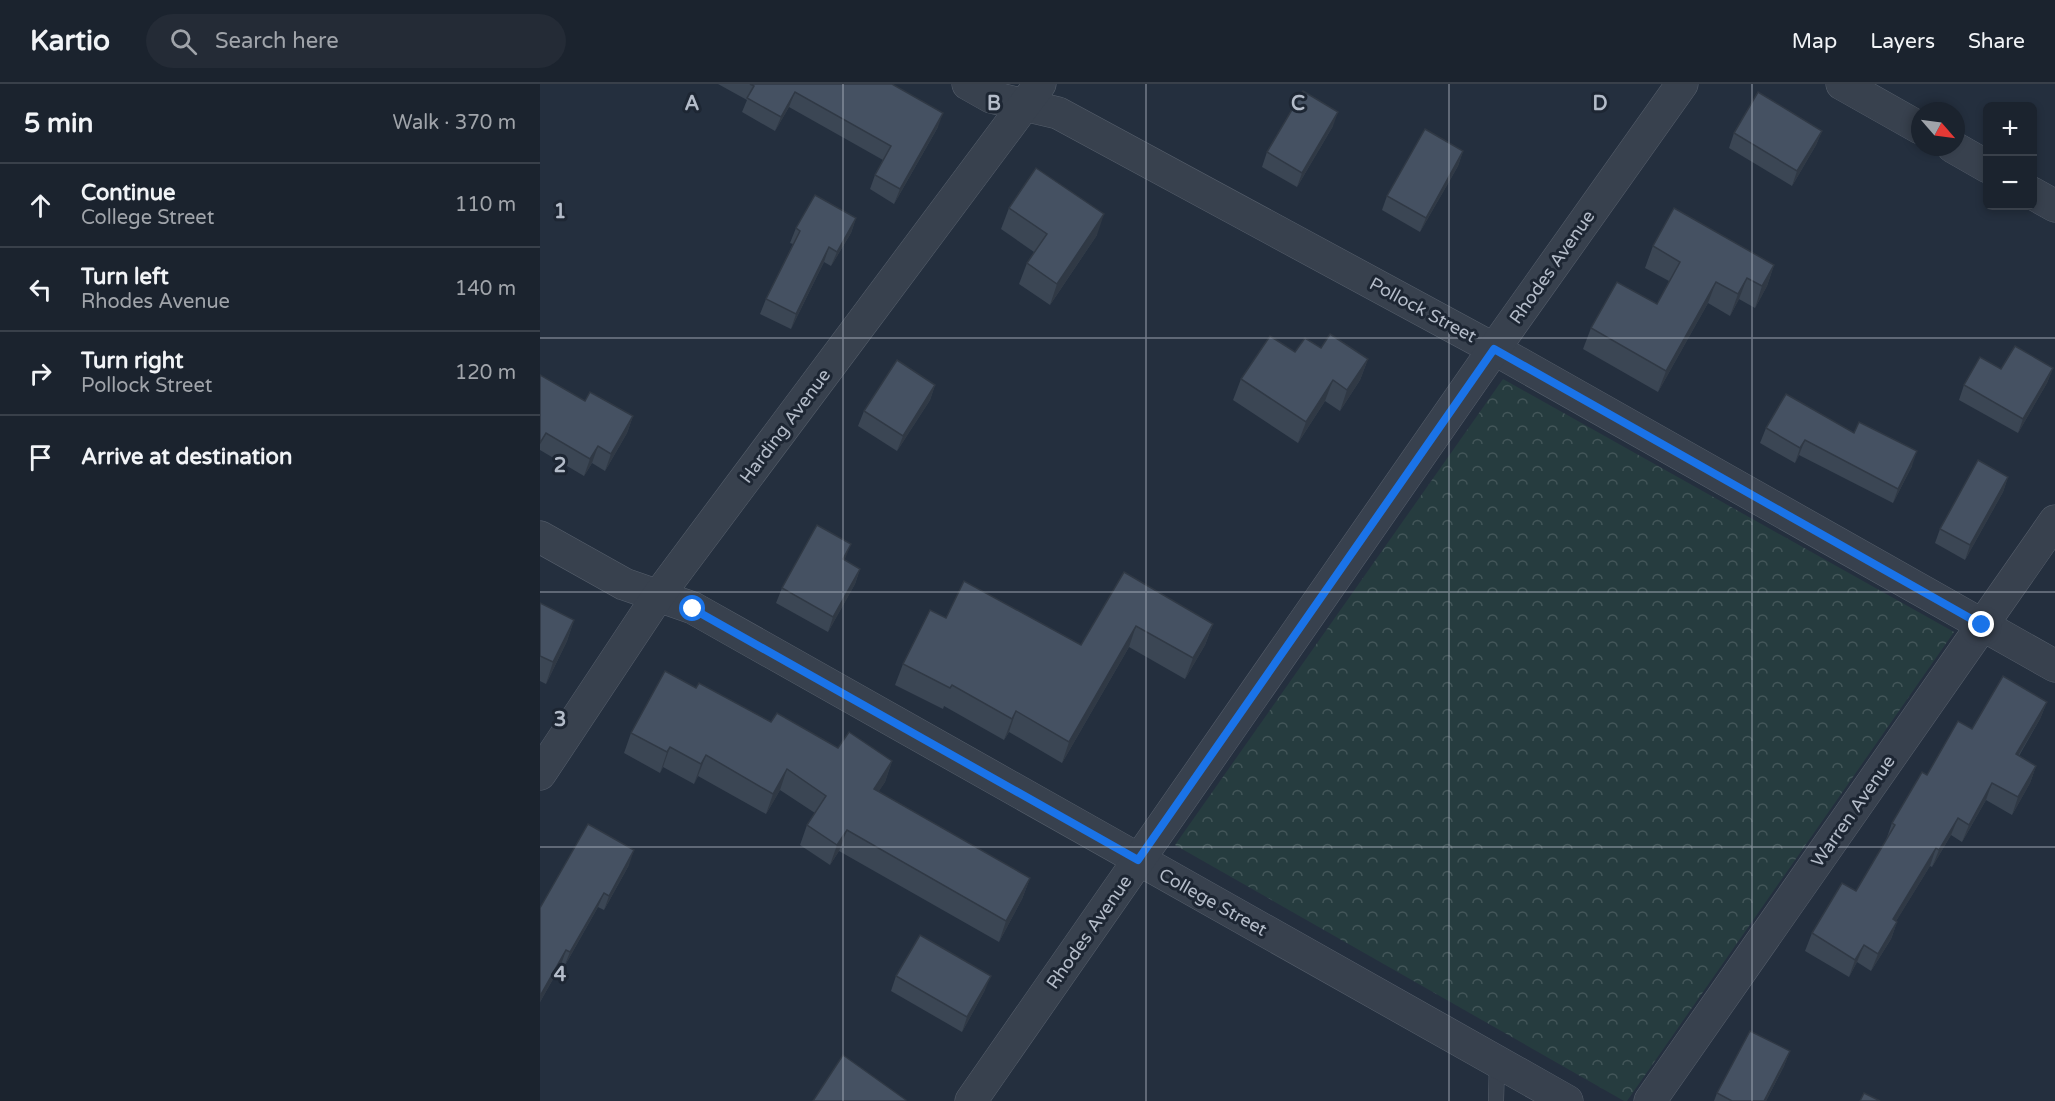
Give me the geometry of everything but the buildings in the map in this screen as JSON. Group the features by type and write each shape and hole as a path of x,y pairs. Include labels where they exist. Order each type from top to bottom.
{"street":[{"name":"Pollock Street","path":"968,84 991,97 1032,95 1058,114 1494,349 2055,666"},
{"name":"Rhodes Avenue","path":"971,1101 1494,349 1682,84"},
{"path":"1842,84 1911,123"},
{"name":"Harding Avenue","path":"540,774 658,596 1032,95"},
{"path":"1965,154 1983,164"},
{"path":"2037,196 2055,206"},
{"name":"Warren Avenue","path":"1650,1101 2055,521"},
{"name":"College Street","path":"540,537 624,584 693,609 1567,1101"}],"lane":[{"path":"1496,1101 1497,1062"}],"green space":[{"path":"1503,379 1954,632 1627,1101 1175,845"}],"route":[{"path":"693,609 1138,860 1494,349 1982,625"}]}
